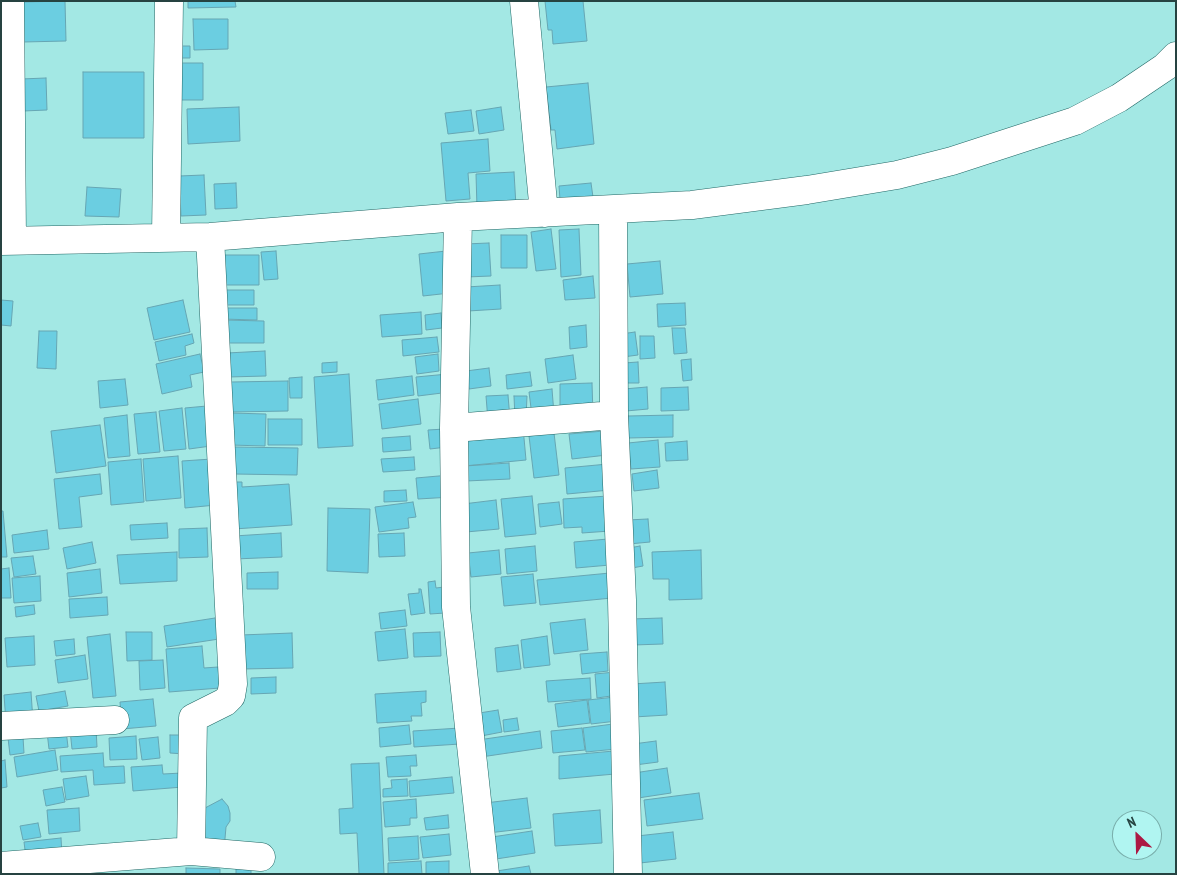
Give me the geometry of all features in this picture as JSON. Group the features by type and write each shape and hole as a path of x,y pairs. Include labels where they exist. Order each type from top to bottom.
{"street":[{"path":"10,1 7,240 210,237 458,218 692,204 806,190 897,175 952,161 1075,121 1119,98 1164,67 1176,56"},
{"path":"166,237 169,1"},
{"path":"524,1 544,213"},
{"path":"613,210 614,415 622,600 628,874"},
{"path":"458,218 454,428 456,607 485,874"},
{"path":"191,851 194,718 225,702 231,696 233,684 210,237"},
{"path":"454,428 614,415"},
{"path":"1,726 116,720"},
{"path":"1,866 191,851 229,864 261,857"}],"building":[{"path":"65,1 66,41 23,42 22,2"},
{"path":"188,1 235,1 236,7 188,8"},
{"path":"545,1 583,1 587,41 553,44 552,30 548,30"},
{"path":"193,19 228,19 228,49 194,50"},
{"path":"179,46 190,46 190,58 179,58"},
{"path":"180,63 203,63 203,100 180,100"},
{"path":"83,72 144,72 144,138 83,138"},
{"path":"46,78 47,110 23,111 21,79"},
{"path":"588,83 594,144 557,149 555,130 551,130 546,87"},
{"path":"239,107 240,141 188,144 187,109"},
{"path":"501,107 504,130 479,134 476,111"},
{"path":"471,110 474,131 448,134 445,113"},
{"path":"488,139 490,171 468,173 470,199 446,201 441,143"},
{"path":"514,172 516,206 477,208 476,174"},
{"path":"204,175 206,215 181,216 179,176"},
{"path":"236,183 237,208 215,209 214,184"},
{"path":"591,183 593,197 560,200 559,186"},
{"path":"87,187 121,189 119,217 85,216"},
{"path":"551,229 556,269 536,271 531,232"},
{"path":"579,229 581,275 561,277 559,230"},
{"path":"501,235 527,235 527,268 501,268"},
{"path":"489,243 491,276 466,277 465,244"},
{"path":"276,251 278,279 264,280 261,252"},
{"path":"446,251 450,293 423,296 419,254"},
{"path":"221,255 259,255 259,285 221,285"},
{"path":"660,261 663,294 630,297 627,264"},
{"path":"593,276 595,298 565,300 563,280"},
{"path":"500,285 501,309 468,311 466,287"},
{"path":"222,290 254,290 254,305 222,305"},
{"path":"1,300 13,301 11,326 1,325"},
{"path":"183,300 190,332 154,340 147,308"},
{"path":"685,303 686,325 658,327 657,304"},
{"path":"221,308 257,308 257,320 221,319"},
{"path":"421,312 422,334 382,337 380,315"},
{"path":"441,313 442,328 426,330 425,315"},
{"path":"224,320 264,321 264,343 224,343"},
{"path":"586,325 587,347 570,349 569,327"},
{"path":"672,328 685,328 687,353 674,354"},
{"path":"39,331 57,331 56,369 37,368"},
{"path":"635,332 638,355 623,357 621,334"},
{"path":"192,334 194,343 185,346 186,355 159,361 155,342"},
{"path":"640,336 654,336 655,358 640,359"},
{"path":"437,337 439,352 403,356 402,340"},
{"path":"265,351 266,376 228,377 227,353"},
{"path":"200,354 204,372 190,375 192,387 162,394 156,364"},
{"path":"438,354 439,371 417,374 415,357"},
{"path":"573,355 576,379 548,383 545,359"},
{"path":"691,359 692,380 683,381 681,360"},
{"path":"337,362 337,372 322,373 322,363"},
{"path":"638,362 639,383 625,383 624,363"},
{"path":"489,368 491,386 469,389 466,371"},
{"path":"530,372 532,386 507,389 506,375"},
{"path":"349,374 353,446 318,448 314,377"},
{"path":"448,374 450,392 418,396 416,377"},
{"path":"412,376 414,395 378,400 376,380"},
{"path":"302,377 302,398 290,398 289,378"},
{"path":"125,379 128,405 100,408 98,381"},
{"path":"288,381 288,411 231,412 231,382"},
{"path":"592,383 593,415 560,416 560,384"},
{"path":"647,387 648,409 626,411 624,389"},
{"path":"688,387 689,410 661,411 661,388"},
{"path":"552,389 554,414 532,416 529,392"},
{"path":"508,395 510,419 488,421 486,396"},
{"path":"514,396 527,396 526,418 515,418"},
{"path":"418,399 421,424 382,429 379,404"},
{"path":"207,406 211,446 189,449 185,408"},
{"path":"182,408 186,449 164,451 159,411"},
{"path":"156,412 160,452 138,454 134,414"},
{"path":"231,413 266,414 265,446 230,445"},
{"path":"127,415 130,456 108,458 104,418"},
{"path":"673,415 673,437 628,438 628,416"},
{"path":"268,419 302,419 302,445 268,445"},
{"path":"100,425 106,466 56,473 51,431"},
{"path":"523,427 526,460 464,466 461,433"},
{"path":"445,429 447,447 430,449 428,430"},
{"path":"604,431 607,455 572,459 569,434"},
{"path":"554,433 559,475 534,478 529,436"},
{"path":"410,436 411,450 383,452 382,438"},
{"path":"658,440 660,467 631,469 628,443"},
{"path":"687,441 688,460 666,461 665,443"},
{"path":"234,447 298,448 297,475 234,474"},
{"path":"178,456 181,498 146,501 143,459"},
{"path":"414,457 415,470 383,472 381,459"},
{"path":"141,459 144,502 111,505 108,462"},
{"path":"212,459 216,505 185,508 182,461"},
{"path":"509,463 510,479 466,481 465,466"},
{"path":"608,464 610,490 567,494 565,468"},
{"path":"657,470 659,488 634,491 632,474"},
{"path":"100,474 102,494 79,497 82,527 59,529 54,479"},
{"path":"450,475 452,497 418,499 416,478"},
{"path":"235,482 242,482 242,487 289,484 292,525 234,529"},
{"path":"406,490 407,501 384,502 384,491"},
{"path":"532,496 536,534 505,537 501,499"},
{"path":"608,496 610,531 582,533 582,527 564,528 563,499"},
{"path":"496,500 499,529 466,532 463,504"},
{"path":"413,502 416,517 408,518 409,528 379,532 375,507"},
{"path":"559,502 562,524 540,527 538,504"},
{"path":"328,508 370,509 368,573 327,571"},
{"path":"1,511 3,511 7,557 1,557"},
{"path":"648,519 650,542 629,544 627,520"},
{"path":"167,523 168,538 131,540 130,525"},
{"path":"207,528 208,557 179,558 179,529"},
{"path":"47,530 49,549 14,553 12,535"},
{"path":"281,533 282,557 235,559 234,536"},
{"path":"404,533 405,556 379,557 378,534"},
{"path":"608,539 610,565 576,568 574,542"},
{"path":"92,542 96,563 67,569 63,548"},
{"path":"535,546 537,571 507,574 505,549"},
{"path":"640,546 643,566 632,568 629,548"},
{"path":"499,550 501,574 471,577 468,553"},
{"path":"701,550 702,599 669,600 669,579 653,579 652,552"},
{"path":"177,552 177,581 120,584 117,555"},
{"path":"33,556 36,574 14,577 11,558"},
{"path":"9,568 11,598 1,598 1,569"},
{"path":"100,569 102,593 69,597 67,573"},
{"path":"278,572 278,589 247,589 247,573"},
{"path":"610,573 612,598 540,605 537,580"},
{"path":"533,574 536,603 504,606 501,577"},
{"path":"40,576 41,601 14,603 12,578"},
{"path":"435,581 436,588 444,587 445,613 430,614 428,582"},
{"path":"419,589 421,589 425,613 411,615 408,594 419,593"},
{"path":"107,597 108,615 70,618 69,599"},
{"path":"34,605 35,614 16,617 15,607"},
{"path":"405,610 407,626 381,629 379,613"},
{"path":"215,618 219,639 167,647 164,626"},
{"path":"662,618 663,644 633,645 631,619"},
{"path":"585,619 588,650 554,654 550,623"},
{"path":"405,629 408,658 378,661 375,632"},
{"path":"126,632 152,632 152,660 127,661"},
{"path":"440,632 441,656 414,657 413,633"},
{"path":"292,633 293,668 242,669 241,635"},
{"path":"110,634 116,696 93,698 87,637"},
{"path":"34,636 35,665 7,667 5,638"},
{"path":"547,636 550,665 524,668 521,640"},
{"path":"74,639 75,654 56,656 54,641"},
{"path":"518,645 521,669 497,672 495,648"},
{"path":"202,646 204,668 218,667 220,688 169,692 166,649"},
{"path":"607,652 608,671 582,674 580,654"},
{"path":"85,655 88,679 58,683 55,660"},
{"path":"163,660 165,688 140,690 139,661"},
{"path":"615,672 618,695 597,698 595,674"},
{"path":"276,677 276,693 251,694 251,678"},
{"path":"590,678 591,699 548,702 546,681"},
{"path":"665,682 667,715 634,717 632,684"},
{"path":"65,691 68,706 39,711 36,696"},
{"path":"426,691 426,702 421,703 422,716 411,716 412,721 377,723 375,694"},
{"path":"31,692 33,721 6,723 4,695"},
{"path":"615,697 617,721 591,724 588,700"},
{"path":"153,699 156,726 122,729 120,702"},
{"path":"587,700 590,723 558,727 555,704"},
{"path":"498,710 502,732 476,737 473,714"},
{"path":"517,718 519,730 504,732 503,720"},
{"path":"613,724 616,749 586,752 583,728"},
{"path":"409,725 411,744 380,747 379,728"},
{"path":"96,728 97,747 72,749 70,730"},
{"path":"460,728 460,744 414,747 413,731"},
{"path":"582,728 585,750 553,753 551,731"},
{"path":"66,730 68,747 49,749 47,732"},
{"path":"540,731 542,748 481,757 478,740"},
{"path":"170,735 184,735 184,754 170,753"},
{"path":"136,736 137,759 110,760 109,738"},
{"path":"23,737 24,753 10,755 8,738"},
{"path":"158,737 160,758 142,760 139,739"},
{"path":"656,741 658,762 635,765 633,744"},
{"path":"55,750 58,770 17,777 14,757"},
{"path":"614,751 615,774 559,779 559,756"},
{"path":"103,753 104,767 124,766 125,783 94,785 93,770 61,772 60,756"},
{"path":"416,755 417,766 410,766 411,776 388,777 386,757"},
{"path":"5,760 7,787 1,788 1,761"},
{"path":"379,763 384,874 359,874 357,833 340,834 339,809 353,808 351,764"},
{"path":"162,765 163,774 182,773 183,787 133,791 131,767"},
{"path":"667,768 671,793 638,798 634,773"},
{"path":"86,776 89,796 66,800 63,779"},
{"path":"452,777 454,793 410,797 409,781"},
{"path":"407,779 408,796 383,797 383,789 392,788 391,780"},
{"path":"62,787 65,802 46,806 43,790"},
{"path":"699,793 703,819 647,826 644,800"},
{"path":"527,798 531,828 488,833 485,803"},
{"path":"222,799 228,806 230,813 230,821 226,827 224,850 199,847 205,808"},
{"path":"416,799 417,818 410,818 410,825 385,827 383,802"},
{"path":"79,808 80,831 49,834 47,810"},
{"path":"600,810 602,843 555,846 553,814"},
{"path":"448,815 449,828 426,830 424,818"},
{"path":"38,823 41,837 23,840 20,826"},
{"path":"532,831 535,853 496,859 492,837"},
{"path":"673,832 676,859 640,863 637,836"},
{"path":"449,834 451,855 423,858 420,837"},
{"path":"418,836 419,859 389,861 388,838"},
{"path":"61,838 62,854 26,858 24,842"},
{"path":"421,861 422,874 388,874 388,863"},
{"path":"449,861 449,874 426,874 426,862"},
{"path":"236,866 251,867 251,874 236,874"},
{"path":"529,866 531,874 491,874 490,872"},
{"path":"186,868 220,869 220,874 186,874"}]}
